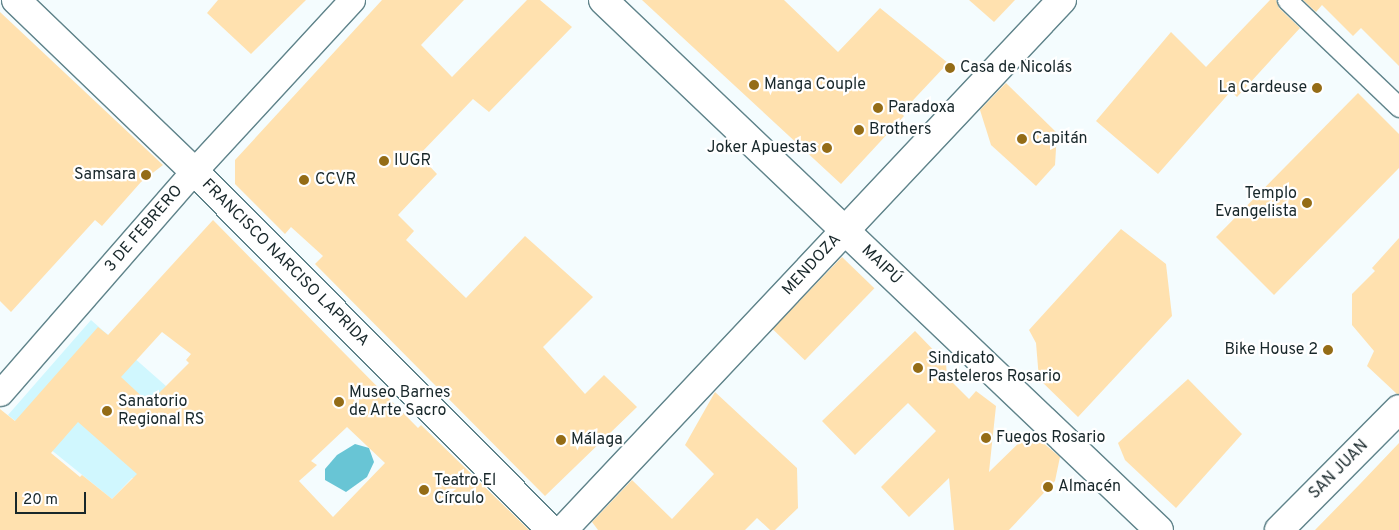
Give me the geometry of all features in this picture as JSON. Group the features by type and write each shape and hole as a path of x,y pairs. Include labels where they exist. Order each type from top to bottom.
{"main road":[{"name":"FRANCISCO NARCISO LAPRIDA","path":"16,0 194,171 550,530"},
{"name":"MAIPÚ","path":"603,0 1159,530"},
{"name":"MENDOZA","path":"563,530 1062,0"},
{"name":"SAN JUAN","path":"1279,530 1399,409"}],"street":[{"name":"3 DE FEBRERO","path":"0,394 194,171 352,0"},
{"path":"1287,0 1399,107"}],"shaded area":[{"name":"Sanatorio Regional RS","path":"91,320 166,386 142,478 132,478 112,499 8,415"},
{"path":"355,444 369,448 374,462 367,477 346,492 325,480 325,469 337,455"}],"building":[{"path":"218,0 306,0 251,54 207,13"},
{"path":"382,0 464,0 421,45 452,77 527,0 540,0 572,27 489,112 473,99 419,155 437,174 398,215 414,231 406,240 466,298 525,236 593,297 543,347 585,394 604,375 637,407 545,496 315,264 323,256 291,227 285,234 235,184 235,160"},
{"path":"642,0 784,0 838,52 880,8 948,63 901,113 904,116 841,184"},
{"path":"969,0 1015,0 994,22"},
{"path":"1270,0 1276,0 1279,8 1300,28 1237,97 1231,91 1158,174 1096,121 1171,32 1206,67"},
{"path":"1303,0 1399,0 1399,66 1361,28 1353,36 1322,5 1316,12"},
{"path":"0,12 163,165 141,182 102,226 95,220 11,312 0,301"},
{"path":"1006,83 1057,133 1055,165 1036,186 991,145 980,110"},
{"name":"Templo Evangelista","path":"1358,93 1399,134 1399,168 1274,295 1216,237"},
{"path":"213,220 418,428 421,425 529,530 0,530 0,409 15,421 98,327 108,335","holes":["162,332 191,354 186,360 189,363 149,403 121,377","78,422 137,474 112,499 82,475 80,477 51,453","347,427 385,463 333,517 299,481 317,465 311,461"]},
{"path":"1121,229 1166,264 1172,316 1078,417 1039,379 1036,343 1029,330"},
{"path":"1399,238 1399,394 1397,394 1367,366 1374,351 1352,325 1352,294 1375,271 1372,268"},
{"path":"842,257 874,288 805,360 773,329"},
{"path":"915,331 946,363 947,377 969,399 976,391 996,406 989,472 1030,432 1060,457 1055,481 1009,530 954,530 949,478 909,517 881,487 936,431 908,403 855,455 822,421"},
{"path":"1188,379 1242,434 1176,508 1125,460 1118,443"},
{"path":"715,392 797,468 798,508 775,530 770,530 757,518 745,530 598,530 592,522 632,480 672,519 714,474 685,445"},
{"path":"1399,443 1399,530 1315,530 1360,484"}],"place":[{"name":"Casa de Nicolás","path":"950,68"},
{"name":"Manga Couple","path":"754,85"},
{"name":"La Cardeuse","path":"1317,88"},
{"name":"Paradoxa","path":"878,108"},
{"name":"Brothers","path":"859,130"},
{"name":"Capitán","path":"1022,139"},
{"name":"Joker Apuestas","path":"827,148"},
{"name":"IUGR","path":"384,161"},
{"name":"Samsara","path":"146,175"},
{"name":"CCVR","path":"304,180"},
{"name":"Templo Evangelista","path":"1307,203"},
{"name":"Bike House 2","path":"1328,350"},
{"name":"Sindicato Pasteleros Rosario","path":"918,368"},
{"name":"Museo Barnes de Arte Sacro","path":"339,402"},
{"name":"Sanatorio Regional RS","path":"107,411"},
{"name":"Fuegos Rosario","path":"986,438"},
{"name":"Málaga","path":"561,440"},
{"name":"Almacén","path":"1048,487"},
{"name":"Teatro El Círculo","path":"424,490"}]}
